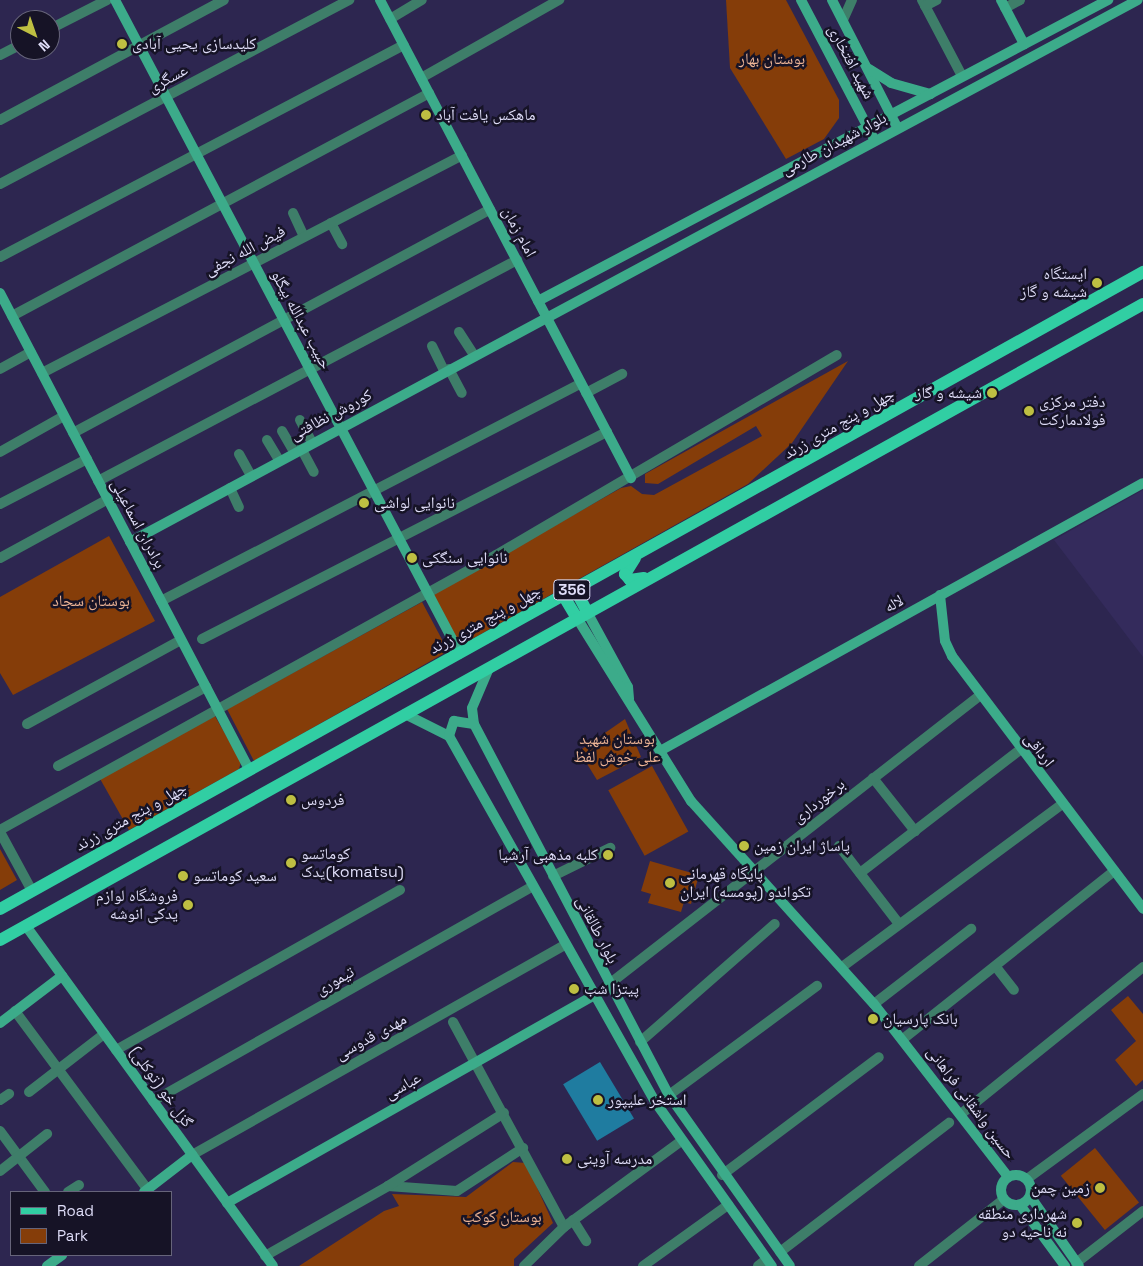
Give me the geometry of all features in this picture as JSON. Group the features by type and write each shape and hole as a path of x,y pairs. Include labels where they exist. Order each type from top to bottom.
{"main road":[{"name":"چهل و پنج متری زرند","path":"0,908 460,654 1143,272"},
{"name":"356","path":"0,940 651,576 1143,304"},
{"path":"645,549 625,574 635,581 651,576"},
{"path":"575,588 582,615"},
{"path":"563,595 582,615"}],"street":[{"path":"60,24 107,0"},
{"name":"حبیب عبدالله بیگلو","path":"114,0 460,654"},
{"path":"0,120 224,0"},
{"name":"عسگری","path":"0,184 349,0"},
{"name":"امام زمان","path":"380,0 631,478"},
{"path":"390,19 422,0"},
{"path":"421,78 559,0"},
{"name":"شهید افتخاری","path":"801,0 874,139"},
{"name":"شهید افتخاری","path":"832,0 897,127"},
{"path":"842,20 852,0"},
{"path":"937,0 924,3 962,76"},
{"path":"1020,0 1003,4 1024,44"},
{"name":"بلوار شهیدان طارمی","path":"538,301 889,113 930,94 1108,0"},
{"name":"بلوار شهیدان طارمی","path":"546,317 874,139 1138,0"},
{"path":"0,257 197,156 404,45"},
{"path":"866,66 891,83 930,94"},
{"path":"12,316 429,93"},
{"name":"فیض الله نجفی","path":"42,373 462,155"},
{"path":"73,433 283,318 490,209"},
{"path":"293,213 304,237"},
{"path":"331,223 342,244"},
{"path":"98,481 517,260"},
{"name":"برادران اسماعیلی","path":"0,293 249,770"},
{"name":"کوروش نظافتی","path":"130,542 546,317"},
{"path":"460,332 474,355"},
{"path":"432,346 462,393"},
{"path":"0,369 31,352"},
{"path":"32,891 0,831 425,590 631,478 837,355"},
{"path":"586,393 622,374"},
{"path":"160,600 581,383"},
{"path":"0,452 64,416"},
{"path":"300,420 312,443"},
{"path":"282,431 314,472"},
{"path":"202,639 607,432"},
{"path":"267,440 279,460"},
{"path":"239,454 251,476"},
{"path":"0,504 86,459"},
{"name":"لاله","path":"660,751 1143,482"},
{"path":"230,488 239,507"},
{"path":"0,558 108,499"},
{"name":"ارداقی","path":"940,595 947,648 979,696 1143,909"},
{"name":"حسین واشقانی فراهانی","path":"582,615 619,691 629,699 691,801 874,1004 1008,1177"},
{"path":"27,724 181,640"},
{"path":"449,736 454,721 474,724 472,708 489,668"},
{"path":"58,766 206,687"},
{"name":"برخورداری","path":"608,985 979,696"},
{"path":"405,714 449,736 593,996 681,1141 770,1263 758,1266"},
{"name":"بلوار طالقانی","path":"474,724 608,985 669,1095 692,1134 790,1266"},
{"path":"860,873 1020,750"},
{"path":"873,778 915,831"},
{"path":"842,967 1062,804"},
{"path":"839,846 899,924"},
{"path":"553,876 610,848"},
{"path":"903,1039 996,968 1114,871"},
{"name":"تیموری","path":"153,1101 531,887"},
{"path":"116,1050 400,890"},
{"path":"640,1042 775,924"},
{"name":"گزل خو (توکلی)","path":"26,926 273,1266"},
{"path":"874,1004 971,929"},
{"name":"مهدی قدوسی","path":"192,1155 564,945"},
{"path":"961,1114 1143,967"},
{"path":"996,968 1014,990"},
{"path":"0,1023 62,976"},
{"path":"669,1095 817,986"},
{"name":"عباسی","path":"227,1203 593,996"},
{"path":"15,1011 146,1191 192,1155"},
{"path":"453,1022 504,1113 564,1227"},
{"path":"29,1092 104,1034"},
{"path":"722,1175 879,1057"},
{"path":"0,1100 9,1094"},
{"path":"1027,1179 1143,1094"},
{"path":"265,1256 388,1186 504,1113"},
{"path":"780,1252 949,1123"},
{"path":"0,1131 44,1191"},
{"path":"0,1171 47,1134"},
{"path":"524,1266 564,1227 692,1134"},
{"path":"388,1186 457,1191 522,1148"},
{"path":"1004,1199 1001,1187 1008,1177 1018,1174 1027,1179"},
{"path":"1027,1179 1030,1196 1075,1265 1143,1211"},
{"path":"70,1191 79,1185"},
{"path":"1020,1205 1030,1196"},
{"path":"1004,1199 1020,1205 1065,1266"},
{"path":"918,1266 1004,1199"},
{"path":"643,1266 728,1205"},
{"path":"574,1220 586,1241"},
{"path":"47,1266 61,1256"}],"shaded area":[{"path":"1143,490 1143,657 1054,540"}],"green space":[{"name":"بوستان بهار","path":"726,0 786,0 839,100 839,118 824,139 786,159 730,68"},
{"path":"848,361 792,443 748,484 465,643 458,641 432,595 621,488 631,486 642,494 654,495 762,436 756,426 658,484 645,483 645,474"},
{"name":"بوستان سجاد","path":"109,536 155,621 13,695 0,673 0,597"},
{"path":"422,602 446,647 443,654 254,761 227,709"},
{"path":"215,716 241,762 239,769 129,830 99,777"},
{"name":"بوستان شهید علی خوش لفظ","path":"625,719 641,757 597,780 579,751"},
{"path":"652,766 688,832 645,856 608,790"},
{"path":"0,849 17,880 0,890"},
{"name":"پایگاه قهرمانی تکواندو (پومسه) ایران","path":"650,861 699,875 691,904 684,902 681,912 648,903 651,894 641,891"},
{"path":"1128,996 1143,1014 1143,1080 1136,1086 1115,1060 1136,1041 1111,1010"},
{"name":"زمین چمن","path":"1095,1148 1139,1202 1105,1230 1061,1176"},
{"name":"بوستان کوکب","path":"513,1162 526,1163 553,1223 514,1259 514,1266 299,1266 384,1211 399,1206 392,1194 466,1197"}],"water":[{"name":"استخر علیپور","path":"600,1062 634,1119 597,1141 563,1084"}],"place":[{"name":"کلیدسازی یحیی آبادی","path":"122,44"},
{"name":"ماهکس یافت آباد","path":"426,115"},
{"name":"ایستگاه شیشه و گاز","path":"1097,283"},
{"name":"شیشه و گاز","path":"992,393"},
{"name":"دفتر مرکزی فولادمارکت","path":"1029,411"},
{"name":"نانوایی لواشی","path":"364,503"},
{"name":"نانوایی سنگکی","path":"412,558"},
{"name":"فردوس","path":"291,800"},
{"name":"پاساژ ایران زمین","path":"744,846"},
{"name":"کلبه مذهبی آرشیا","path":"608,855"},
{"name":"کوماتسو یدک(komatsu)","path":"291,863"},
{"name":"سعید کوماتسو","path":"183,876"},
{"name":"پایگاه قهرمانی تکواندو (پومسه) ایران","path":"670,883"},
{"name":"فروشگاه لوازم یدکی انوشه","path":"188,905"},
{"name":"پیتزا شب","path":"574,989"},
{"name":"بانک پارسیان","path":"873,1019"},
{"name":"استخر علیپور","path":"598,1100"},
{"name":"مدرسه آوینی","path":"567,1159"},
{"name":"زمین چمن","path":"1100,1188"},
{"name":"شهرداری منطقه نه ناحیه دو","path":"1077,1223"}]}
